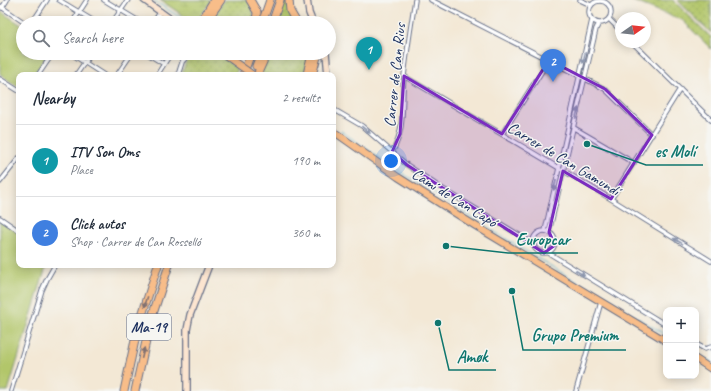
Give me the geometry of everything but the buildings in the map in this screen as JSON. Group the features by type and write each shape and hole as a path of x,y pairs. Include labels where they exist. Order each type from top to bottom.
{"highway":[{"path":"204,16 214,0"},
{"path":"211,16 221,0"},
{"path":"250,0 257,12 257,16"},
{"path":"264,16 270,0"},
{"path":"274,16 280,0"},
{"path":"289,0 290,11 293,16"},
{"path":"240,72 244,60"},
{"path":"244,72 248,60"},
{"path":"254,72 258,60"},
{"path":"258,72 264,60"},
{"path":"311,72 312,60"},
{"path":"312,72 316,60"},
{"name":"Ma-19","path":"124,391 139,324 157,268"},
{"name":"Ma-19","path":"135,391 150,323 168,268"}],"main road":[{"path":"232,60 249,72"},
{"name":"Camí de Can Capó","path":"336,133 398,177 663,339"},
{"path":"699,361 711,369"}],"street":[{"path":"7,0 1,7 16,17"},
{"path":"36,16 46,0"},
{"path":"59,0 86,16"},
{"path":"76,16 87,0"},
{"path":"104,0 131,16"},
{"path":"117,16 128,0"},
{"path":"144,0 168,16"},
{"path":"308,0 310,16"},
{"name":"Carrer de Can Rius","path":"392,152 397,145 400,133 404,76 415,0"},
{"path":"431,0 605,89 652,135"},
{"path":"580,0 591,5 598,2 605,2 610,8 609,19"},
{"path":"545,231 592,20 589,12 591,5"},
{"path":"158,16 161,11"},
{"path":"592,20 602,23 609,19"},
{"path":"609,19 615,25"},
{"path":"549,232 586,78 596,29 599,23"},
{"path":"638,48 711,120"},
{"path":"40,72 48,60"},
{"path":"82,60 100,72"},
{"path":"119,72 127,60"},
{"path":"157,60 164,64"},
{"path":"159,72 167,60"},
{"path":"179,72 182,60"},
{"path":"180,68 184,60"},
{"path":"327,60 328,72"},
{"path":"502,134 549,60"},
{"path":"78,72 85,62"},
{"name":"Carrer de Can Gamundí","path":"404,76 611,199 711,261"},
{"path":"0,79 16,89"},
{"path":"611,199 680,89"},
{"path":"336,111 362,126 392,152 438,186 534,244 540,252 547,252 663,323"},
{"path":"574,128 634,163"},
{"path":"0,182 16,162"},
{"path":"0,218 16,229"},
{"path":"534,244 536,235 542,231 549,232 555,241 553,248 547,252"},
{"path":"11,391 42,290 53,268"},
{"path":"187,391 187,330 190,315 208,268"},
{"path":"576,391 602,301"},
{"path":"699,346 705,349 711,348"}],"highlighted area":[{"path":"549,60 605,89 652,135 611,199 563,171 549,232 555,245 544,253 407,165 392,152 400,134 404,76 502,134"}],"green space":[{"path":"160,0 212,0 200,16 184,16"},
{"path":"225,0 246,0 251,5 253,16 215,16"},
{"path":"283,0 287,0 293,16 277,16"},
{"path":"630,0 673,0 711,37 711,49 682,20"},
{"path":"677,0 711,0 711,33"},
{"path":"0,11 16,21 16,60 44,60 36,72 16,72 16,86 0,74"},
{"path":"187,60 226,60 238,69 236,72 182,72"},
{"path":"267,60 308,60 305,72 261,72"},
{"path":"0,221 16,231 16,268 46,268 8,391 0,391"}],"waterway":[{"path":"153,0 178,16"},
{"path":"341,131 461,211 663,333"},
{"path":"699,355 711,362"}],"place":[{"name":"ITV Son Oms","path":"369,70"},
{"name":"Click autos","path":"553,82"},
{"name":"es Molí","path":"587,144"},
{"name":"Europcar","path":"446,246"},
{"name":"Grupo Premium","path":"512,291"},
{"name":"Amøk","path":"438,323"}]}
